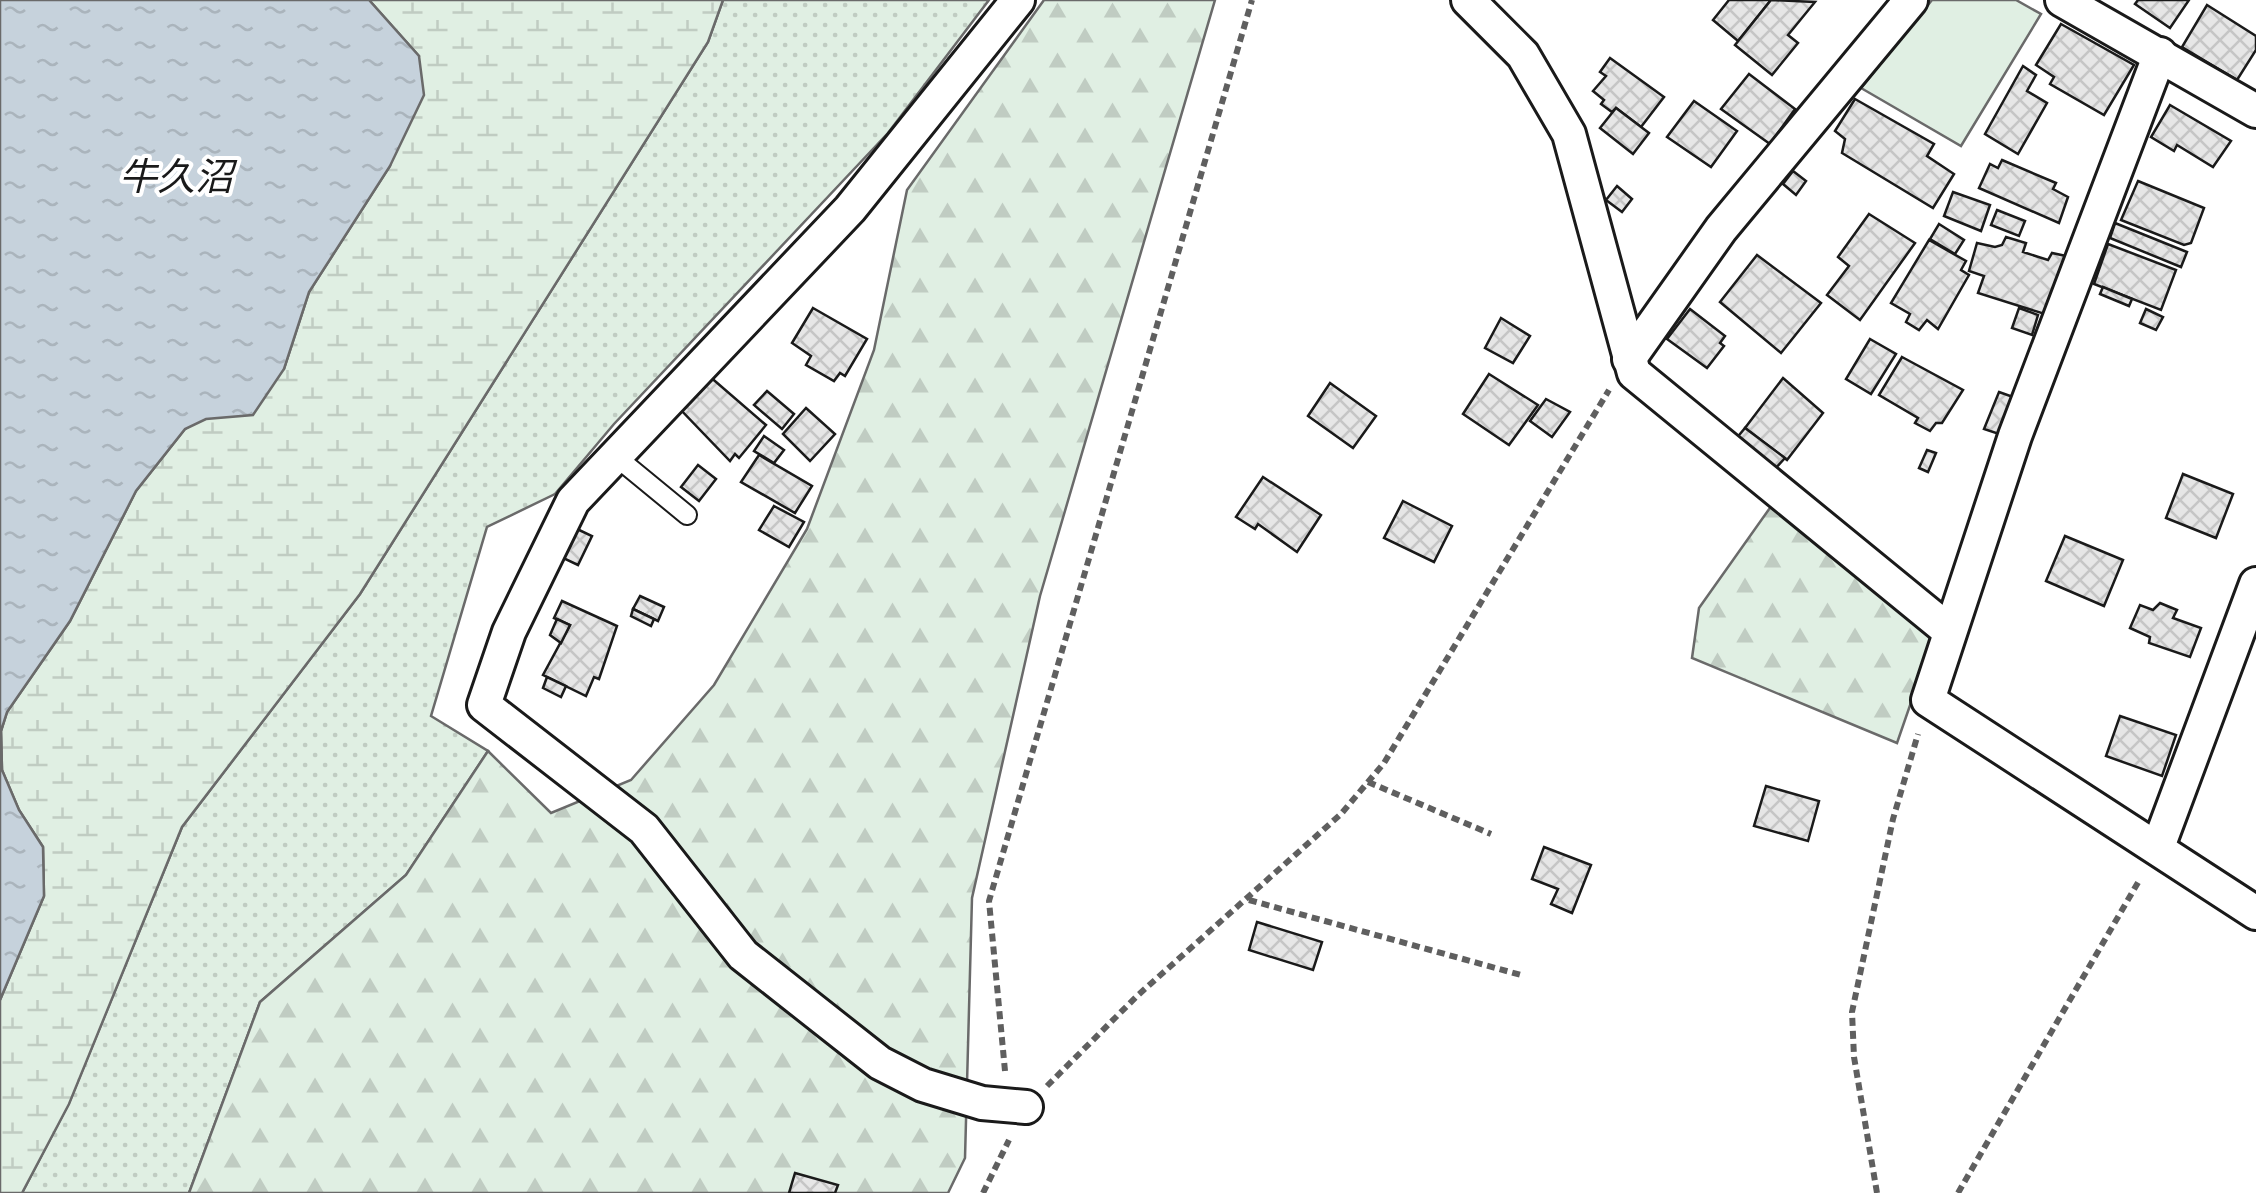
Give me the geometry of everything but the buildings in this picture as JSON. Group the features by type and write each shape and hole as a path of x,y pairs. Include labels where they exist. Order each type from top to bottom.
{"street":[{"path":"1018,0 850,209 572,501 508,632 484,705 644,828 743,955 880,1063 923,1085 982,1103 1026,1107"},
{"path":"1468,0 1523,55 1569,134 1634,373 1948,630"},
{"path":"1629,359 1720,229 1911,0"},
{"path":"2062,0 2256,111"},
{"path":"2160,54 2015,436 1928,700 2256,913"},
{"path":"2158,848 2256,584"}],"lane":[{"path":"614,454 686,514"}],"path":[{"path":"1026,1107 1004,1068 988,901 1252,0"},
{"path":"983,1193 1026,1107 1137,996 1342,814 1368,782 1412,722 1537,503 1629,359"},
{"path":"1877,1193 1854,1058 1852,1012 1893,819 1928,700"},
{"path":"1368,782 1491,834"},
{"path":"1958,1193 2158,848"},
{"path":"1247,900 1521,975"}],"green space":[{"path":"369,0 723,0 708,42 360,594 182,827 69,1104 22,1193 0,1193 0,1000 44,896 43,847 19,810 2,770 1,731 7,712 70,621 136,491 185,429 284,369 309,292 390,166 419,56"},
{"path":"723,0 989,0 888,133 614,424 555,494 487,527 431,716 488,751 406,875 260,1002 189,1193 22,1193 69,1103 182,827 360,594 708,42"},
{"path":"1044,0 1215,0 1040,596 972,898 965,1158 948,1193 189,1193 260,1002 406,875 488,751 551,813 631,780 714,685 807,529 874,350 907,190"},
{"path":"1932,0 2016,0 2041,14 1961,146 1861,88"},
{"path":"1772,505 1934,636 1897,743 1692,658 1699,608"}],"water":[{"name":"牛久沼","path":"0,0 369,0 419,56 424,95 390,166 309,292 284,369 253,415 206,419 185,429 136,491 70,621 7,712 1,731 2,770 19,810 43,847 44,896 0,1000"}]}
